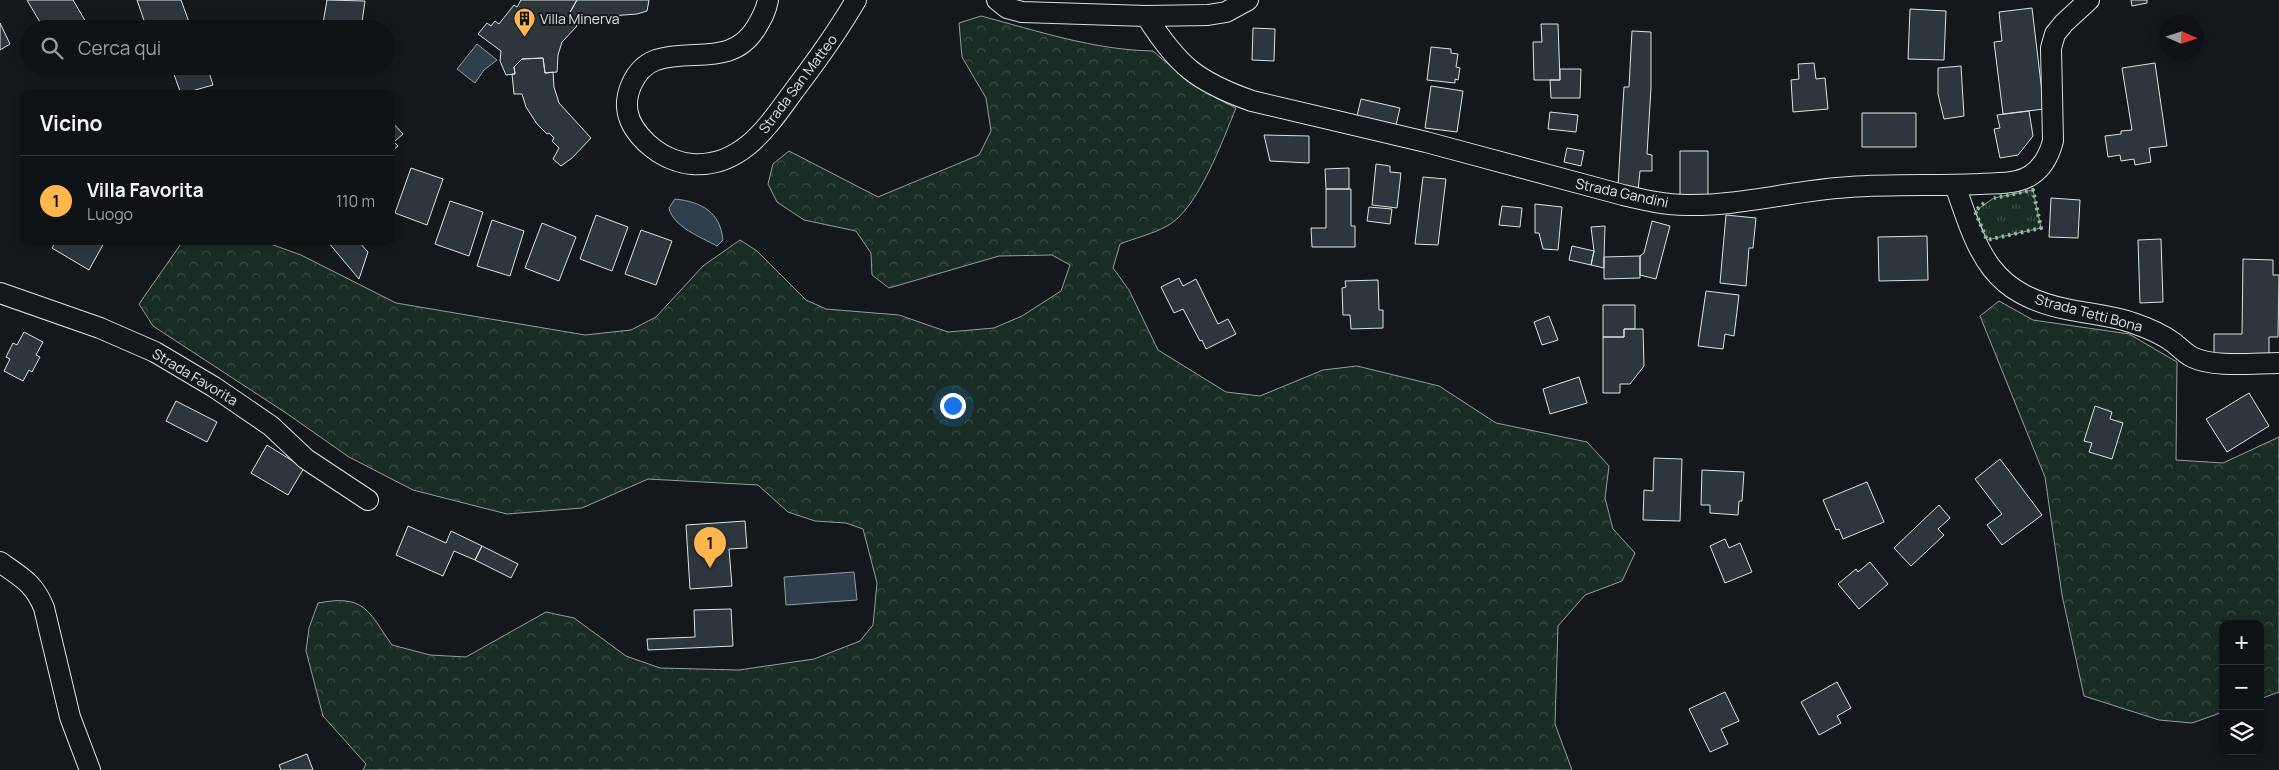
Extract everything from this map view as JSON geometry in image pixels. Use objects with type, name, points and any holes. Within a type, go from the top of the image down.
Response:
[{"type":"street","name":"Strada San Matteo","points":[[768,0],[765,13],[752,34],[740,46],[724,53],[656,60],[644,67],[633,81],[628,96],[630,119],[641,137],[654,150],[685,164],[703,165],[719,163],[736,155],[753,142],[767,127],[834,38],[856,0]]},
{"type":"street","points":[[997,0],[1008,8],[1022,12],[1146,16],[1208,15],[1226,12],[1248,0]]},
{"type":"street","name":"Strada Gandini","points":[[1146,16],[1166,47],[1178,61],[1203,80],[1224,91],[1252,101],[1426,142],[1532,172],[1654,202],[1706,205],[1849,187],[2017,182],[2030,176],[2042,167],[2049,155],[2053,141],[2051,48],[2055,34],[2089,0]]},
{"type":"street","name":"Strada Tetti Bona","points":[[1955,185],[1975,242],[1994,272],[2008,285],[2023,294],[2039,302],[2066,309],[2120,318],[2150,329],[2192,357],[2201,360],[2219,363],[2279,363]]},
{"type":"street","name":"Strada Favorita","points":[[0,293],[100,328],[155,352],[214,387],[270,426],[306,459],[368,500]]},
{"type":"street","points":[[0,562],[28,581],[41,600],[70,717],[90,770]]},
{"type":"green space","points":[[981,16],[1088,43],[1131,50],[1153,51],[1193,83],[1236,108],[1208,173],[1189,205],[1178,218],[1150,234],[1120,244],[1113,268],[1129,290],[1158,350],[1226,392],[1260,396],[1323,370],[1357,366],[1439,386],[1496,423],[1587,442],[1609,466],[1605,498],[1613,529],[1635,553],[1622,581],[1585,595],[1558,626],[1555,724],[1572,770],[363,770],[366,764],[323,716],[306,651],[309,628],[318,603],[346,601],[356,603],[370,614],[392,645],[430,655],[466,657],[546,612],[574,618],[626,656],[660,668],[739,670],[814,659],[860,641],[873,625],[877,583],[863,529],[846,523],[815,521],[788,512],[758,485],[648,479],[582,508],[507,514],[413,490],[349,457],[286,413],[153,326],[139,304],[180,245],[273,245],[301,255],[396,303],[585,335],[631,330],[656,317],[703,266],[740,240],[757,251],[806,300],[826,309],[899,315],[948,332],[994,328],[1022,316],[1061,291],[1070,265],[1052,255],[999,256],[889,288],[872,275],[871,253],[856,231],[804,220],[777,202],[768,184],[773,164],[789,151],[878,197],[979,155],[991,131],[986,98],[962,57],[959,23]]},
{"type":"green space","points":[[2033,190],[2041,228],[1987,240],[1975,211],[1994,198]]},
{"type":"green space","points":[[1999,301],[2033,320],[2129,334],[2177,362],[2176,460],[2223,463],[2279,437],[2279,692],[2264,698],[2264,620],[2219,620],[2219,713],[2192,723],[2159,720],[2084,696],[2062,595],[2045,477],[1980,316]]},
{"type":"water","points":[[477,44],[497,60],[484,70],[475,83],[457,69]]},
{"type":"water","points":[[675,199],[685,200],[708,210],[718,222],[723,240],[717,246],[696,235],[676,221],[669,208]]},
{"type":"water","points":[[854,572],[857,600],[786,605],[784,577]]},
{"type":"building","points":[[27,0],[73,0],[85,20],[39,20]]},
{"type":"building","points":[[137,0],[181,0],[188,20],[144,20]]},
{"type":"building","points":[[327,0],[365,1],[362,20],[324,20]]},
{"type":"building","name":"Villa Minerva","points":[[521,0],[577,0],[569,14],[577,26],[562,42],[558,55],[557,72],[545,73],[543,58],[522,59],[514,67],[515,74],[506,75],[500,61],[501,51],[478,34],[487,23],[491,26],[495,21],[499,24],[514,5],[517,7]]},
{"type":"building","points":[[577,0],[649,0],[647,11],[637,14],[597,17],[593,21],[583,18],[575,23],[569,14]]},
{"type":"building","points":[[2131,0],[2147,0],[2147,3],[2132,6]]},
{"type":"building","points":[[2032,8],[2044,109],[2003,114],[1994,42],[2002,41],[1999,12]]},
{"type":"building","points":[[1910,9],[1946,11],[1944,60],[1908,59]]},
{"type":"building","points":[[0,23],[10,44],[0,50]]},
{"type":"building","points":[[1541,24],[1558,24],[1560,80],[1534,80],[1533,42],[1542,42]]},
{"type":"building","points":[[1253,28],[1275,29],[1274,61],[1252,60]]},
{"type":"building","points":[[1632,31],[1651,32],[1651,88],[1647,154],[1652,155],[1652,171],[1640,171],[1638,191],[1618,186],[1624,87],[1629,87]]},
{"type":"building","points":[[1431,47],[1451,49],[1451,53],[1458,54],[1456,67],[1460,68],[1458,80],[1455,79],[1455,83],[1427,80]]},
{"type":"building","points":[[543,58],[545,73],[553,72],[554,87],[559,103],[591,138],[572,158],[561,166],[553,159],[559,148],[552,141],[554,138],[537,124],[526,107],[522,94],[514,94],[512,74],[515,74],[514,67],[522,59]]},
{"type":"building","points":[[1814,63],[1816,79],[1825,78],[1828,109],[1793,112],[1791,80],[1799,79],[1798,64]]},
{"type":"building","points":[[2155,63],[2167,146],[2149,148],[2151,162],[2135,165],[2134,159],[2121,161],[2120,155],[2108,157],[2105,136],[2121,134],[2121,131],[2132,130],[2122,68]]},
{"type":"building","points":[[1961,66],[1964,116],[1944,119],[1938,94],[1938,68]]},
{"type":"building","points":[[1560,69],[1581,69],[1580,98],[1551,98],[1550,80],[1560,80]]},
{"type":"building","points":[[174,75],[210,75],[213,85],[195,90],[180,90]]},
{"type":"building","points":[[1431,86],[1463,91],[1457,132],[1425,128]]},
{"type":"building","points":[[1361,99],[1400,108],[1396,125],[1357,116]]},
{"type":"building","points":[[2029,111],[2033,136],[2018,155],[2000,158],[1994,129],[2000,128],[1997,115]]},
{"type":"building","points":[[1550,112],[1578,115],[1576,132],[1548,129]]},
{"type":"building","points":[[1862,113],[1916,113],[1916,147],[1862,147]]},
{"type":"building","points":[[395,125],[403,134],[395,141]]},
{"type":"building","points":[[1264,135],[1309,136],[1309,163],[1270,161]]},
{"type":"building","points":[[1567,148],[1584,151],[1581,166],[1564,162]]},
{"type":"building","points":[[1680,151],[1708,151],[1708,197],[1680,196]]},
{"type":"building","points":[[1376,164],[1390,166],[1390,172],[1401,173],[1397,208],[1372,205]]},
{"type":"building","points":[[411,168],[443,179],[427,225],[395,213]]},
{"type":"building","points":[[1349,168],[1349,189],[1326,189],[1325,169]]},
{"type":"building","points":[[1423,177],[1446,179],[1438,245],[1415,244]]},
{"type":"building","points":[[1326,189],[1351,189],[1351,226],[1355,226],[1355,247],[1312,247],[1311,228],[1326,228]]},
{"type":"building","points":[[2051,198],[2080,200],[2078,238],[2049,237]]},
{"type":"building","points":[[450,201],[483,212],[469,256],[435,244]]},
{"type":"building","points":[[1535,204],[1562,207],[1558,250],[1543,249],[1539,233],[1535,233]]},
{"type":"building","points":[[1502,206],[1522,208],[1520,227],[1499,225]]},
{"type":"building","points":[[1369,207],[1392,209],[1390,224],[1367,221]]},
{"type":"building","points":[[596,215],[628,227],[612,271],[580,259]]},
{"type":"building","points":[[1726,215],[1756,218],[1753,248],[1749,248],[1746,286],[1720,283]]},
{"type":"building","points":[[492,220],[524,231],[510,276],[477,266]]},
{"type":"building","points":[[1652,221],[1670,226],[1656,279],[1640,275],[1640,256],[1644,253]]},
{"type":"building","points":[[542,223],[576,237],[559,281],[525,268]]},
{"type":"building","points":[[1605,226],[1604,268],[1591,265],[1594,251],[1591,227]]},
{"type":"building","points":[[641,230],[672,241],[656,285],[625,274]]},
{"type":"building","points":[[1927,236],[1928,280],[1879,281],[1878,237]]},
{"type":"building","points":[[2161,239],[2163,302],[2140,303],[2138,240]]},
{"type":"building","points":[[54,245],[103,245],[89,270],[52,248]]},
{"type":"building","points":[[331,245],[362,245],[368,252],[359,279]]},
{"type":"building","points":[[1572,246],[1594,251],[1591,265],[1569,260]]},
{"type":"building","points":[[1640,256],[1640,278],[1604,279],[1604,257]]},
{"type":"building","points":[[2243,259],[2273,260],[2273,275],[2279,275],[2278,337],[2269,337],[2269,356],[2214,356],[2214,334],[2242,334]]},
{"type":"building","points":[[1179,278],[1183,286],[1196,279],[1218,324],[1228,319],[1236,334],[1206,349],[1183,309],[1174,313],[1161,287]]},
{"type":"building","points":[[1378,280],[1379,310],[1383,310],[1383,328],[1351,329],[1350,315],[1343,315],[1342,288],[1346,287],[1345,281]]},
{"type":"building","points":[[1706,291],[1739,295],[1734,336],[1725,334],[1723,349],[1698,346]]},
{"type":"building","points":[[1603,305],[1635,305],[1635,329],[1624,329],[1624,337],[1603,337]]},
{"type":"building","points":[[1549,316],[1558,340],[1542,345],[1534,322]]},
{"type":"building","points":[[1624,329],[1643,329],[1644,366],[1630,384],[1620,384],[1620,393],[1603,393],[1603,337],[1624,337]]},
{"type":"building","points":[[24,332],[43,342],[36,355],[40,357],[32,372],[29,370],[23,381],[4,371],[10,359],[6,357],[13,343],[17,345]]},
{"type":"building","points":[[1579,377],[1587,403],[1550,414],[1543,389]]},
{"type":"building","points":[[2249,393],[2269,426],[2227,452],[2206,419]]},
{"type":"building","points":[[176,401],[217,422],[207,442],[166,421]]},
{"type":"building","points":[[2095,406],[2112,412],[2110,419],[2123,423],[2112,459],[2089,452],[2092,443],[2084,441]]},
{"type":"building","points":[[267,445],[304,468],[288,495],[251,473]]},
{"type":"building","points":[[1654,458],[1682,459],[1680,521],[1643,520],[1644,490],[1653,491]]},
{"type":"building","points":[[2000,459],[2042,515],[2002,545],[1987,525],[2002,514],[1975,479]]},
{"type":"building","points":[[1702,470],[1744,472],[1742,501],[1739,501],[1738,515],[1710,513],[1710,505],[1701,505]]},
{"type":"building","points":[[1867,482],[1884,522],[1843,539],[1839,529],[1836,530],[1823,500]]},
{"type":"building","points":[[1939,505],[1950,518],[1938,529],[1944,535],[1911,566],[1894,548]]},
{"type":"building","points":[[745,521],[747,548],[729,549],[732,586],[690,589],[686,525]]},
{"type":"building","points":[[408,526],[446,543],[451,531],[482,546],[475,560],[454,551],[443,576],[396,555]]},
{"type":"building","points":[[1725,539],[1729,548],[1740,543],[1752,572],[1725,583],[1710,546]]},
{"type":"building","points":[[482,546],[518,564],[511,578],[475,560]]},
{"type":"building","points":[[1870,562],[1888,584],[1859,609],[1838,584],[1856,569],[1858,572]]},
{"type":"building","points":[[731,609],[733,646],[648,650],[647,639],[695,637],[694,610]]},
{"type":"building","points":[[1837,682],[1851,708],[1837,716],[1841,723],[1819,735],[1801,702]]},
{"type":"building","points":[[1725,692],[1739,721],[1721,729],[1728,744],[1710,752],[1689,709]]},
{"type":"building","points":[[307,754],[313,770],[281,770],[279,765]]},
{"type":"hedge","points":[[1984,203],[1975,211],[1987,240],[2041,228],[2033,190],[1994,198]]},
{"type":"place","name":"Villa Minerva","points":[[524,38]]},
{"type":"place","name":"Villa Favorita","points":[[710,568]]}]
